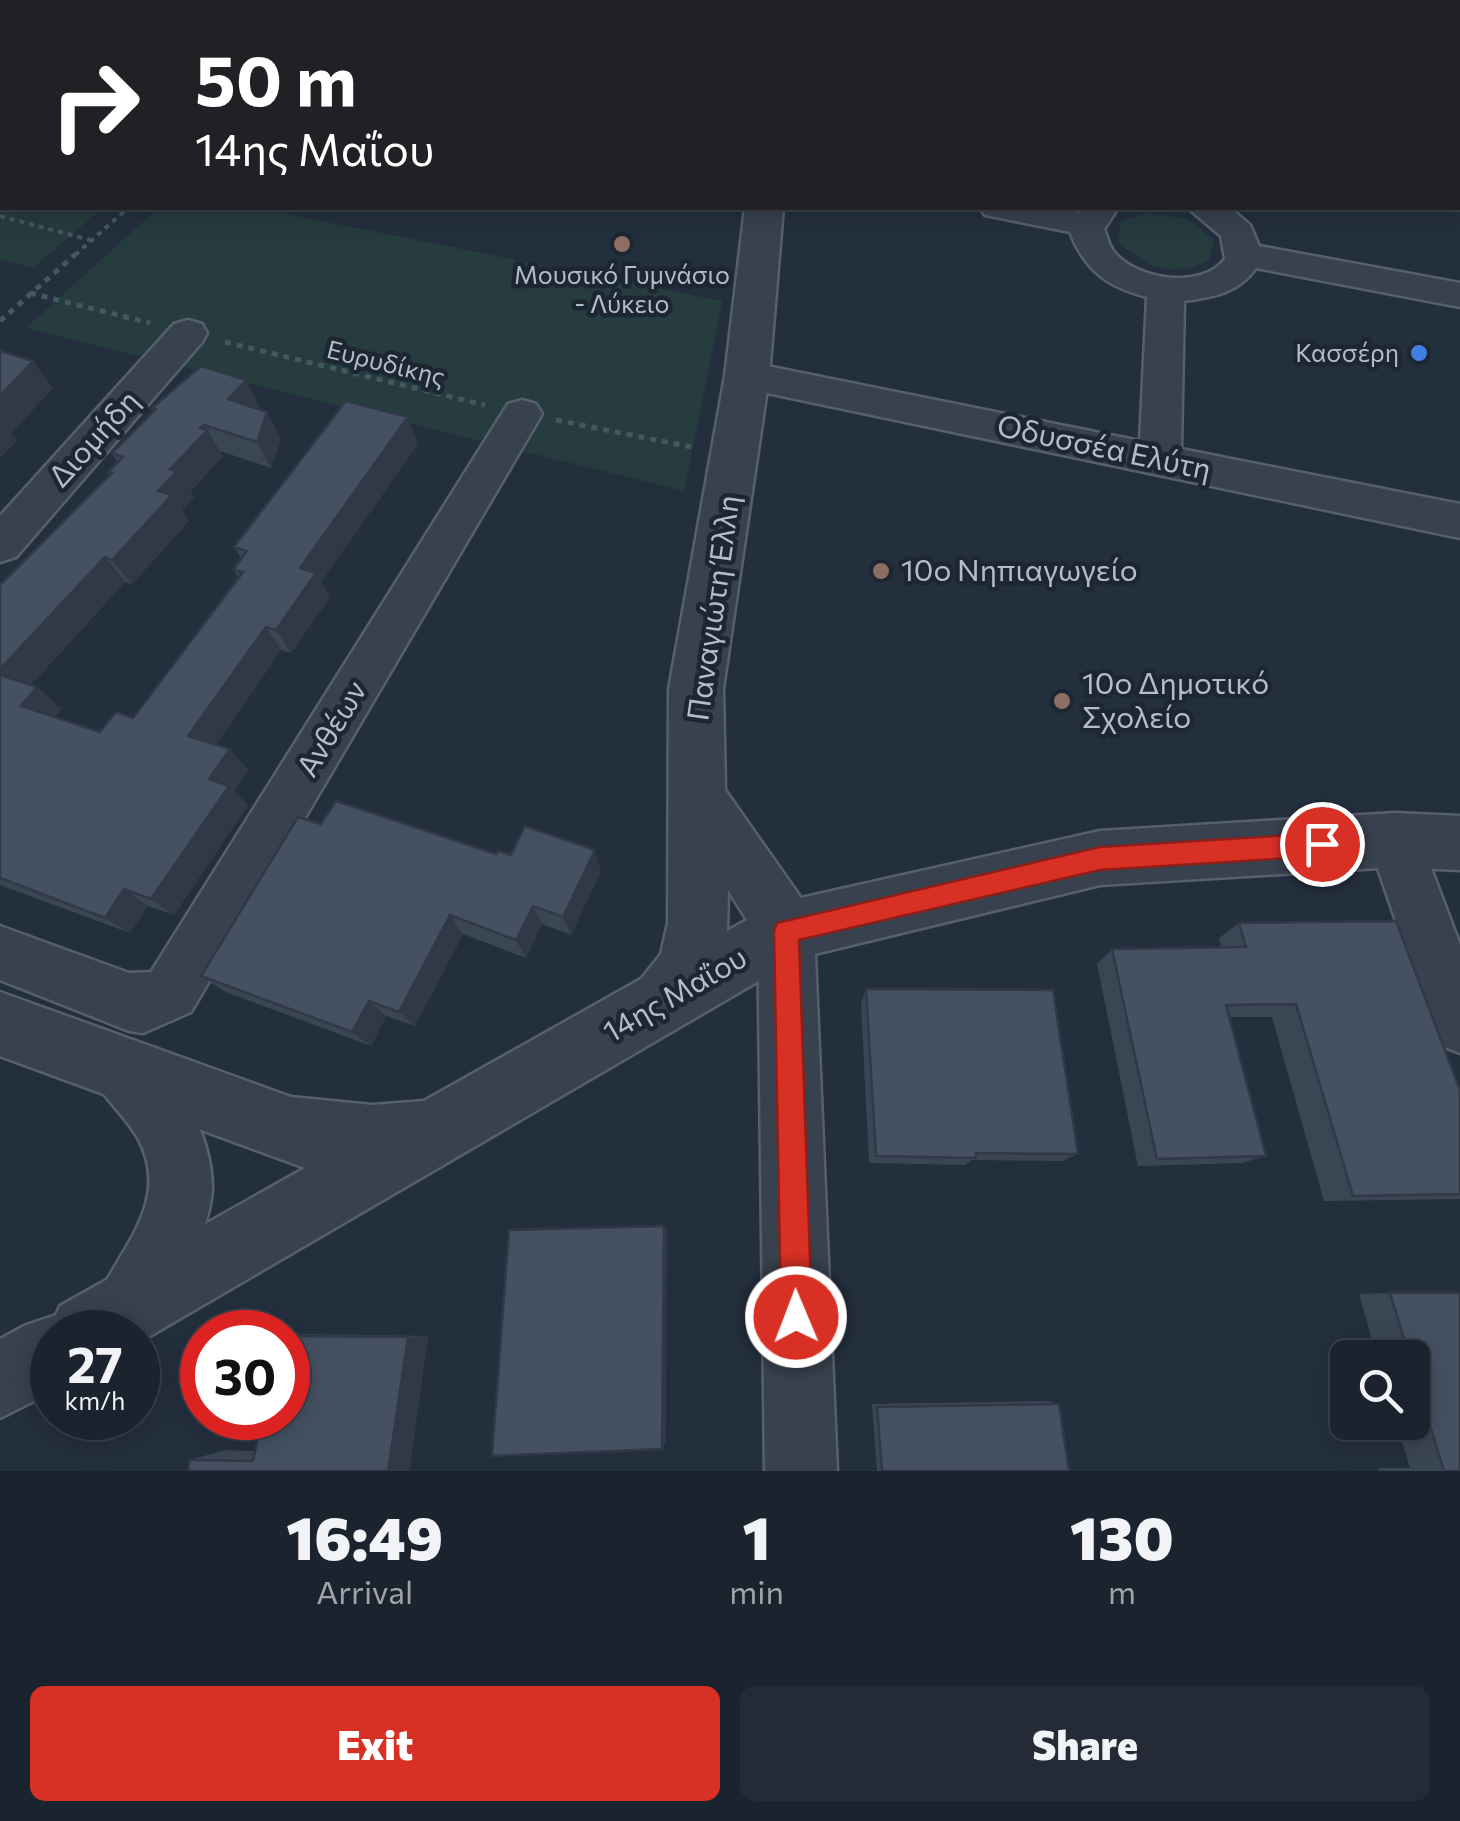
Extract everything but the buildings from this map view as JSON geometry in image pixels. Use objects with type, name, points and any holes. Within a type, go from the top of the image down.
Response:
[{"type":"street","name":"Παναγιώτη Έλλη","points":[[664,1001],[689,968],[698,924],[696,689],[748,376],[764,210]]},
{"type":"street","points":[[1021,210],[1094,216],[1087,241],[1103,264],[1134,282],[1191,290],[1223,282],[1235,274],[1244,255],[1236,230],[1208,210]]},
{"type":"street","points":[[1244,255],[1460,295]]},
{"type":"street","points":[[1160,460],[1166,289]]},
{"type":"street","name":"Διομήδη","points":[[0,545],[188,333]]},
{"type":"street","name":"Οδυσσέα Ελύτη","points":[[748,376],[1460,521]]},
{"type":"street","name":"Ανθέων","points":[[0,953],[143,1004],[172,992],[522,414]]},
{"type":"street","points":[[695,794],[762,889],[786,931],[801,1471]]},
{"type":"street","points":[[1394,840],[1460,1024]]},
{"type":"street","name":"14ης Μαΐου","points":[[126,1310],[786,931],[1100,858],[1394,840],[1460,843]]},
{"type":"street","points":[[0,1024],[291,1131],[329,1140],[377,1140],[440,1131]]},
{"type":"street","points":[[115,1310],[162,1259],[178,1219],[181,1178],[174,1145],[158,1114],[118,1068]]},
{"type":"street","points":[[0,1380],[30,1363]]},
{"type":"path","points":[[0,321],[126,210]]},
{"type":"path","points":[[0,216],[90,240]]},
{"type":"path","name":"Ευρυδίκης","points":[[30,293],[522,414],[736,455]]},
{"type":"green space","points":[[1,210],[101,210],[33,268],[0,259]]},
{"type":"green space","points":[[156,210],[267,210],[722,301],[684,491],[26,328]]},
{"type":"green space","points":[[1147,213],[1186,218],[1214,240],[1209,261],[1182,269],[1160,267],[1139,258],[1117,241],[1122,221]]},
{"type":"place","name":"Μουσικό Γυμνάσιο - Λύκειο","points":[[622,244]]},
{"type":"place","name":"Κασσέρη","points":[[1419,353]]},
{"type":"place","name":"10ο Νηπιαγωγείο","points":[[881,571]]},
{"type":"place","name":"10ο Δημοτικό Σχολείο","points":[[1062,701]]},
{"type":"route","points":[[796,1317],[786,931],[1100,858],[1322,844]]}]
